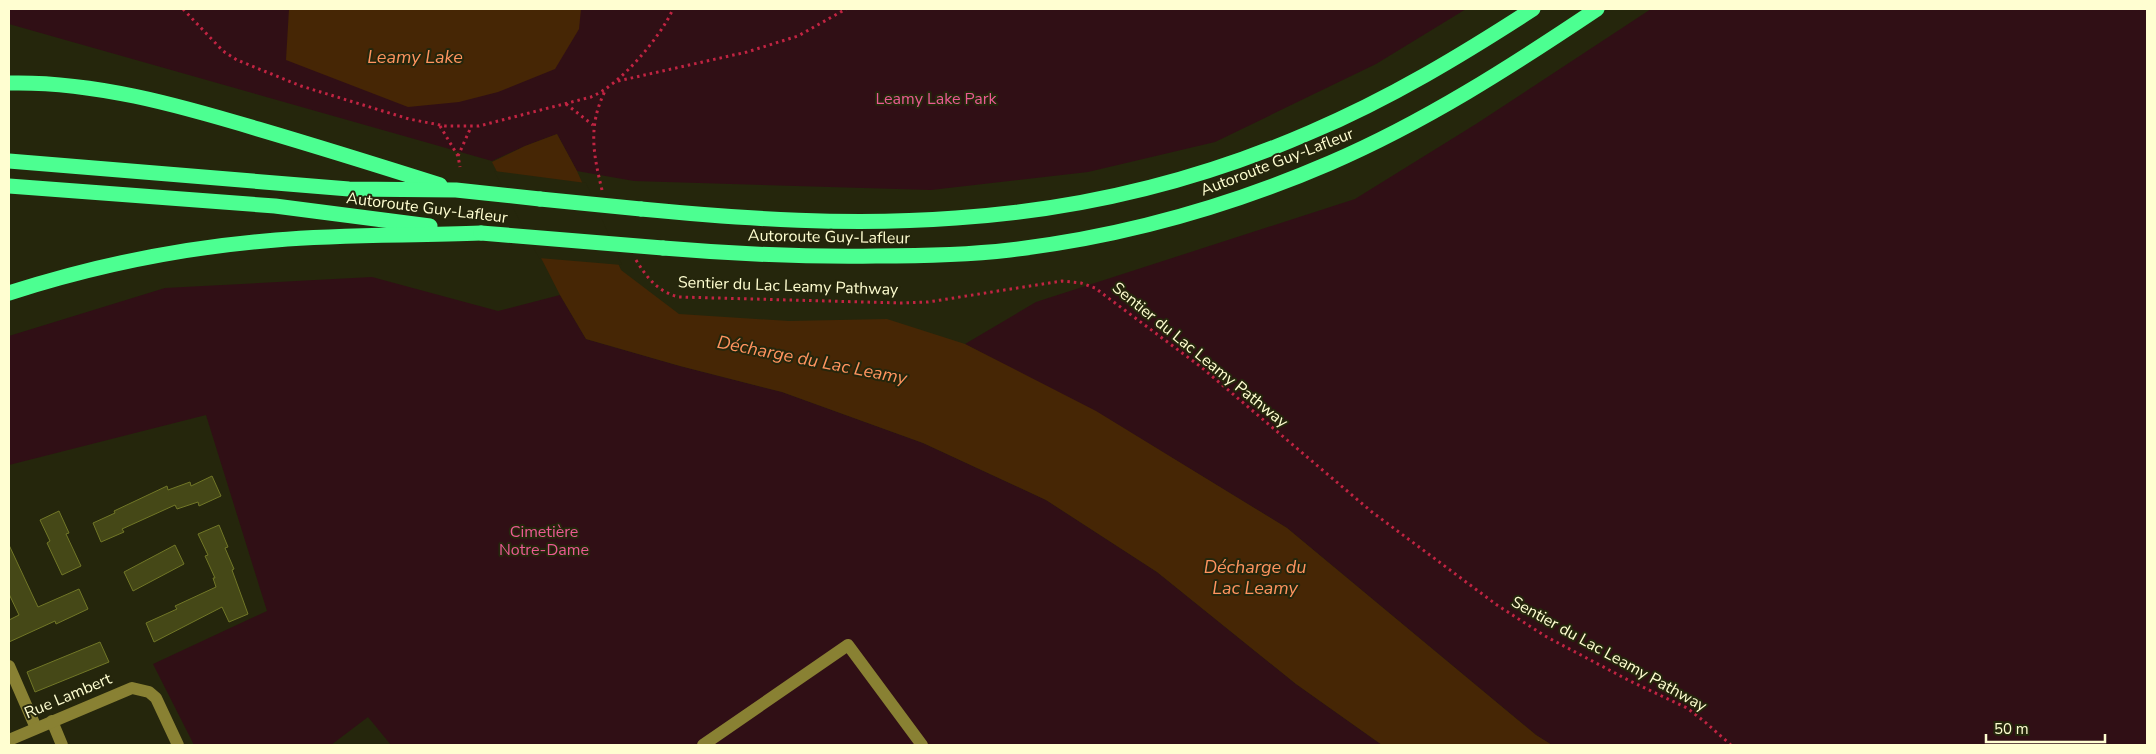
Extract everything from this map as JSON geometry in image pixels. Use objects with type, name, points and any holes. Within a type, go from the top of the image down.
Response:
[{"type":"highway","name":"Autoroute Guy-Lafleur","points":[[9,161],[349,189],[456,190],[641,209],[796,220],[900,221],[998,214],[1122,194],[1243,159],[1326,126],[1436,69],[1533,9]]},
{"type":"highway","name":"Autoroute Guy-Lafleur","points":[[9,186],[275,206],[482,233],[663,248],[801,256],[955,255],[1028,248],[1136,228],[1247,196],[1312,170],[1365,147],[1476,86],[1597,9]]},
{"type":"highway","points":[[9,82],[47,83],[88,88],[190,109],[351,156],[456,190]]},
{"type":"highway","points":[[9,293],[114,263],[160,254],[244,243],[343,236],[482,233]]},
{"type":"street","points":[[704,745],[848,645],[922,745]]},
{"type":"street","points":[[9,666],[36,728]]},
{"type":"street","name":"Rue Lambert","points":[[9,740],[132,688],[149,692],[156,698],[178,745]]},
{"type":"street","points":[[52,721],[62,745]]},
{"type":"path","points":[[183,9],[223,51],[280,78],[340,99],[409,119],[440,125],[471,127],[566,104],[605,91],[617,81],[662,29],[673,9]]},
{"type":"path","points":[[617,81],[747,52],[798,36],[846,9]]},
{"type":"path","points":[[604,196],[596,163],[593,125],[605,91]]},
{"type":"path","points":[[566,104],[593,125]]},
{"type":"path","points":[[440,125],[458,156],[460,167]]},
{"type":"path","points":[[458,156],[471,127]]},
{"type":"path","name":"Sentier du Lac Leamy Pathway","points":[[633,256],[652,282],[664,292],[679,297],[901,303],[928,302],[1062,282],[1081,283],[1094,288],[1201,367],[1378,517],[1504,610],[1589,660],[1687,708],[1731,745]]},
{"type":"green space","name":"Leamy Lake Park","points":[[9,9],[1466,9],[1376,64],[1215,142],[1088,172],[931,190],[634,181],[577,171],[557,134],[492,161],[9,24]]},
{"type":"green space","points":[[1651,9],[2147,9],[2147,745],[1552,745],[1536,735],[1287,528],[1105,417],[965,344],[1036,302],[1355,199],[1476,124]]},
{"type":"green space","name":"Cimetière Notre-Dame","points":[[372,277],[498,311],[560,295],[586,339],[680,366],[782,392],[923,443],[1046,500],[1157,572],[1296,684],[1382,745],[391,745],[368,717],[331,745],[194,745],[153,664],[267,611],[206,415],[9,465],[9,336],[165,288]]},
{"type":"water","name":"Leamy Lake","points":[[289,9],[581,9],[579,29],[555,69],[498,92],[459,102],[408,107],[286,60]]},
{"type":"water","name":"Décharge du Lac Leamy","points":[[557,134],[577,171],[621,270],[679,314],[789,321],[887,319],[965,344],[1096,411],[1287,528],[1536,735],[1552,745],[1382,745],[1296,684],[1157,572],[1046,500],[923,443],[782,392],[680,366],[586,339],[560,295],[492,162],[525,146]]},
{"type":"pier","points":[[494,171],[586,183],[622,265],[539,258]]},
{"type":"building","points":[[212,476],[221,496],[199,506],[198,502],[177,509],[175,505],[122,529],[124,532],[101,542],[93,523],[167,486],[168,490],[190,482],[191,486]]},
{"type":"building","points":[[59,511],[69,533],[66,534],[81,566],[62,575],[47,543],[50,541],[40,520]]},
{"type":"building","points":[[219,525],[228,547],[225,548],[234,569],[232,570],[248,614],[229,622],[222,607],[154,642],[146,623],[177,609],[175,606],[216,587],[213,578],[215,578],[205,556],[208,555],[198,534]]},
{"type":"building","points":[[9,545],[38,607],[79,589],[88,609],[56,624],[55,621],[9,642],[9,620],[19,615],[9,594]]},
{"type":"building","points":[[175,545],[184,564],[133,591],[124,572]]},
{"type":"building","points":[[100,642],[109,662],[35,692],[27,672]]}]
